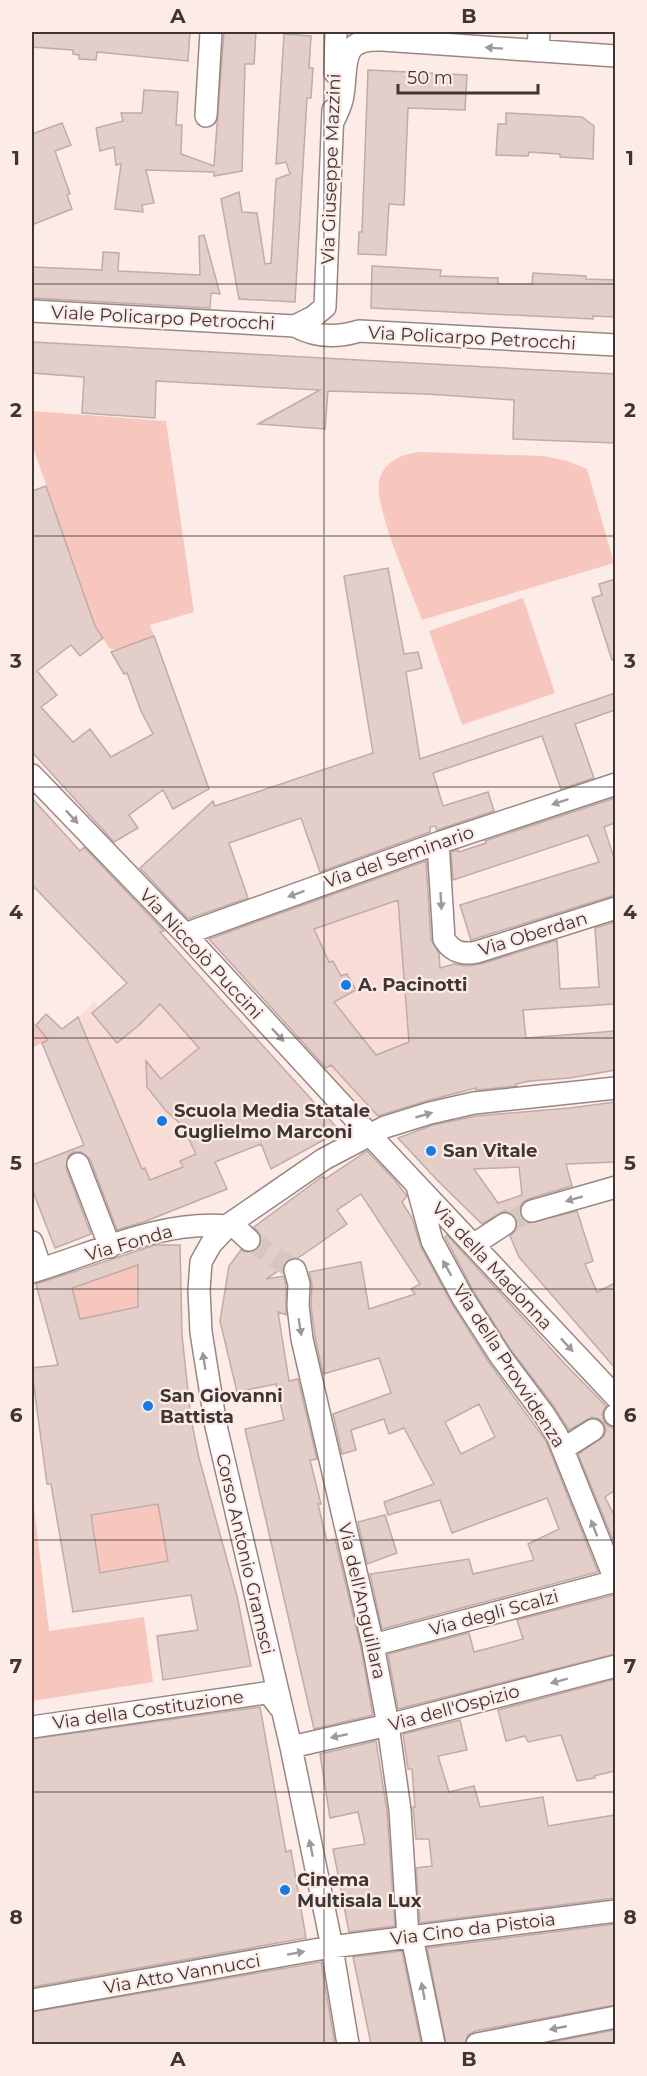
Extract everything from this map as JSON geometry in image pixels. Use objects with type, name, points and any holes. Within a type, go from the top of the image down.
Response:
[{"type":"street","points":[[206,116],[212,32]]},
{"type":"street","name":"Via Giuseppe Mazzini","points":[[325,307],[336,32]]},
{"type":"street","points":[[333,122],[343,98],[347,55],[352,47],[363,40],[539,41],[615,56]]},
{"type":"street","points":[[295,326],[313,317],[325,307],[339,321],[359,332]]},
{"type":"street","name":"Viale Policarpo Petrocchi","points":[[32,311],[295,326]]},
{"type":"street","name":"Via Policarpo Petrocchi","points":[[295,326],[316,335],[344,336],[359,332],[615,345]]},
{"type":"street","name":"Via Niccolò Puccini","points":[[32,775],[185,934],[369,1134]]},
{"type":"street","name":"Via del Seminario","points":[[185,934],[438,843],[615,784]]},
{"type":"street","name":"Via Oberdan","points":[[438,843],[444,939],[452,949],[459,952],[477,952],[615,908]]},
{"type":"street","name":"Corso Antonio Gramsci","points":[[348,2044],[291,1746],[282,1711],[270,1689],[202,1352],[199,1290],[201,1262],[211,1244],[230,1225],[308,1169],[369,1134],[390,1125],[465,1105],[615,1088]]},
{"type":"street","name":"Via della Madonna","points":[[369,1134],[615,1397]]},
{"type":"street","points":[[78,1164],[110,1246]]},
{"type":"street","name":"Via della Provvidenza","points":[[416,1185],[432,1241],[485,1334],[510,1372],[551,1425],[563,1449],[615,1581]]},
{"type":"street","points":[[532,1211],[615,1186]]},
{"type":"street","points":[[473,1245],[505,1224]]},
{"type":"street","points":[[230,1225],[249,1240]]},
{"type":"street","name":"Via Fonda","points":[[36,1271],[162,1231],[185,1227],[230,1225]]},
{"type":"street","points":[[32,1242],[36,1271]]},
{"type":"street","name":"Via dell'Anguillara","points":[[295,1269],[299,1284],[298,1306],[302,1339],[373,1645],[388,1725],[400,1810],[409,1932],[434,2044]]},
{"type":"street","points":[[563,1449],[593,1430]]},
{"type":"street","name":"Via degli Scalzi","points":[[373,1645],[615,1581]]},
{"type":"street","name":"Via dell'Ospizio","points":[[291,1746],[388,1725],[615,1666]]},
{"type":"street","name":"Via della Costituzione","points":[[32,1727],[270,1689]]},
{"type":"street","name":"Via Cino da Pistoia","points":[[331,1947],[409,1932],[615,1911]]},
{"type":"street","name":"Via Atto Vannucci","points":[[32,2000],[331,1947]]},
{"type":"street","points":[[477,2044],[615,2016]]},
{"type":"shaded area","points":[[32,411],[166,421],[194,612],[150,625],[154,636],[118,649],[110,649],[95,626],[32,444]]},
{"type":"shaded area","points":[[421,452],[544,456],[567,461],[587,469],[614,563],[422,620],[388,529],[379,494],[381,475],[389,464],[400,457]]},
{"type":"shaded area","points":[[523,598],[555,693],[462,725],[429,631]]},
{"type":"shaded area","name":"A. Pacinotti","points":[[432,853],[444,1031],[460,1029],[467,1091],[370,1119],[204,933]]},
{"type":"shaded area","name":"Scuola Media Statale Guglielmo Marconi","points":[[171,997],[261,1144],[216,1162],[227,1189],[112,1235],[100,1204],[106,1201],[42,1043],[48,1039],[36,1025],[46,1014],[63,1029],[79,1017],[94,1001],[99,1007]]},
{"type":"shaded area","points":[[32,1020],[48,1040],[32,1048]]},
{"type":"shaded area","points":[[138,1265],[138,1307],[80,1319],[72,1288]]},
{"type":"shaded area","points":[[32,1491],[49,1631],[144,1617],[153,1682],[32,1701]]},
{"type":"shaded area","points":[[158,1504],[168,1561],[100,1573],[91,1515]]},
{"type":"building","points":[[32,32],[190,32],[188,61],[97,52],[96,60],[79,59],[79,55],[73,54],[73,50],[32,47]]},
{"type":"building","points":[[224,32],[256,32],[254,64],[245,64],[242,171],[214,176],[214,172],[146,170],[154,203],[142,205],[143,212],[115,209],[121,164],[116,165],[114,147],[100,151],[96,128],[123,121],[121,113],[142,113],[144,90],[178,92],[176,125],[182,125],[181,154],[214,166]]},
{"type":"building","points":[[284,34],[311,36],[309,68],[313,68],[311,98],[307,98],[295,302],[239,299],[221,199],[239,192],[242,212],[257,213],[265,264],[271,263],[276,179],[290,174],[286,162],[276,164]]},
{"type":"building","points":[[368,70],[467,75],[465,110],[408,108],[404,205],[389,204],[386,255],[358,254],[359,232],[362,232]]},
{"type":"building","points":[[506,113],[582,117],[594,126],[593,159],[529,152],[528,156],[496,155],[498,124],[506,124]]},
{"type":"building","points":[[62,123],[71,145],[55,151],[70,194],[67,195],[72,209],[32,225],[32,134]]},
{"type":"building","points":[[204,235],[220,294],[211,293],[210,308],[32,298],[32,267],[102,270],[103,252],[119,253],[118,271],[200,275],[199,236]]},
{"type":"building","points":[[372,266],[441,270],[440,276],[498,278],[498,284],[532,284],[533,273],[615,280],[615,317],[593,316],[593,319],[371,308]]},
{"type":"building","points":[[32,342],[615,374],[615,443],[513,439],[514,400],[427,394],[328,391],[325,429],[258,424],[320,390],[156,381],[155,418],[82,413],[84,377],[32,373]]},
{"type":"building","points":[[46,486],[95,626],[103,638],[80,656],[71,645],[37,671],[57,695],[41,707],[73,742],[90,729],[111,757],[153,734],[141,711],[127,673],[124,674],[111,652],[154,636],[209,789],[173,809],[163,790],[129,815],[138,828],[114,842],[32,752],[32,491]]},
{"type":"building","points":[[388,568],[404,654],[418,652],[422,668],[406,672],[420,759],[615,693],[615,710],[575,724],[594,778],[561,789],[542,736],[433,773],[443,806],[488,792],[494,811],[437,830],[435,826],[430,827],[430,832],[320,872],[301,818],[229,843],[248,898],[188,919],[140,868],[213,801],[215,806],[373,753],[344,576]]},
{"type":"building","points":[[615,579],[615,659],[612,660],[592,598],[602,595],[599,584]]},
{"type":"building","points":[[32,798],[80,851],[84,847],[164,931],[160,932],[340,1131],[271,1169],[261,1144],[215,1162],[227,1189],[117,1230],[90,1159],[81,1152],[73,1152],[68,1156],[66,1168],[91,1234],[55,1248],[32,1189],[32,1165],[84,1145],[42,1043],[48,1040],[36,1025],[46,1014],[62,1029],[78,1017],[142,1169],[145,1168],[150,1180],[183,1167],[180,1161],[196,1154],[182,1125],[166,1111],[147,1087],[146,1061],[161,1079],[199,1048],[160,1004],[117,1043],[92,1013],[127,983],[32,885]]},
{"type":"building","points":[[615,798],[615,823],[604,827],[615,861],[615,895],[471,940],[460,905],[599,862],[588,835],[453,880],[451,852],[458,850],[459,852],[486,843],[485,841]]},
{"type":"building","name":"A. Pacinotti","points":[[426,861],[431,940],[439,953],[440,968],[454,964],[467,966],[481,964],[557,940],[560,989],[599,987],[595,928],[615,922],[615,1004],[523,1010],[526,1038],[615,1031],[615,1070],[570,1078],[530,1081],[516,1084],[517,1086],[476,1090],[476,1088],[378,1116],[331,1065],[326,1068],[209,939]],"holes":[[[398,900],[409,1042],[376,1055],[334,1002],[356,990],[347,974],[341,976],[333,961],[329,962],[314,929]]]},
{"type":"building","points":[[615,1102],[615,1162],[566,1164],[572,1186],[528,1199],[522,1203],[520,1208],[523,1220],[529,1223],[577,1211],[593,1261],[585,1264],[597,1292],[615,1283],[615,1368],[519,1257],[510,1236],[517,1229],[518,1223],[515,1217],[510,1212],[504,1211],[482,1224],[398,1138],[433,1125],[476,1116]],"holes":[[[519,1167],[522,1195],[498,1203],[474,1169]]]},
{"type":"building","points":[[367,1151],[407,1196],[402,1202],[412,1218],[421,1247],[452,1304],[490,1364],[546,1441],[598,1572],[382,1629],[370,1574],[469,1559],[473,1574],[534,1560],[528,1544],[559,1529],[547,1498],[452,1533],[440,1500],[388,1515],[384,1502],[434,1484],[404,1428],[389,1434],[384,1419],[351,1430],[356,1450],[342,1454],[333,1414],[391,1393],[379,1358],[323,1374],[315,1337],[311,1306],[312,1284],[309,1272],[361,1262],[369,1309],[415,1294],[411,1289],[420,1284],[361,1194],[337,1210],[347,1224],[298,1258],[286,1261],[283,1268],[266,1279],[284,1276],[286,1315],[278,1312],[289,1381],[298,1379],[317,1459],[310,1460],[321,1504],[318,1504],[327,1541],[335,1539],[361,1648],[373,1715],[314,1729],[245,1429],[284,1420],[276,1384],[237,1392],[220,1321],[229,1266],[241,1250],[253,1252],[261,1244],[261,1236],[254,1227],[323,1176],[325,1179]],"holes":[[[479,1404],[495,1437],[461,1454],[445,1422]]]},
{"type":"building","points":[[447,1235],[606,1406],[602,1414],[604,1421],[608,1426],[615,1428],[615,1490],[605,1497],[615,1517],[615,1545],[578,1454],[604,1436],[606,1430],[604,1424],[592,1417],[569,1430],[511,1350],[474,1292],[445,1237]]},
{"type":"building","points":[[155,1245],[180,1245],[182,1335],[191,1419],[199,1458],[237,1596],[251,1666],[163,1680],[157,1636],[198,1630],[191,1595],[73,1612],[51,1484],[47,1484],[32,1372],[32,1368],[58,1365],[36,1284]],"holes":[[[138,1265],[138,1307],[80,1319],[72,1288]],[[158,1504],[168,1561],[100,1573],[91,1515]]]},
{"type":"building","points":[[385,1515],[397,1553],[367,1564],[358,1522]]},
{"type":"building","points":[[614,1595],[615,1654],[398,1709],[388,1654],[469,1633],[474,1652],[523,1639],[517,1620]]},
{"type":"building","points":[[615,1679],[615,1771],[577,1781],[561,1735],[528,1742],[525,1736],[506,1741],[498,1710]]},
{"type":"building","points":[[260,1707],[286,1852],[291,1850],[306,1938],[32,1987],[32,1739]]},
{"type":"building","points":[[460,1720],[467,1750],[438,1756],[449,1792],[474,1786],[480,1807],[543,1797],[548,1826],[615,1815],[615,1898],[420,1923],[416,1868],[432,1866],[429,1839],[416,1839],[412,1769],[408,1769],[403,1734]]},
{"type":"building","points":[[376,1741],[387,1811],[395,1926],[349,1932],[333,1849],[365,1844],[358,1812],[330,1818],[320,1754]]},
{"type":"building","points":[[615,1924],[615,2005],[475,2031],[468,2035],[465,2044],[446,2044],[427,1948]]},
{"type":"building","points":[[402,1951],[421,2043],[371,2044],[353,1957]]},
{"type":"building","points":[[321,1962],[335,2044],[32,2044],[32,2012]]},
{"type":"building","points":[[615,2030],[615,2044],[541,2044]]},
{"type":"tunnel","points":[[505,1224],[532,1211]]},
{"type":"tunnel","points":[[249,1240],[295,1270]]},
{"type":"place","name":"A. Pacinotti","points":[[346,985]]},
{"type":"place","name":"Scuola Media Statale Guglielmo Marconi","points":[[162,1121]]},
{"type":"place","name":"San Vitale","points":[[431,1151]]},
{"type":"place","name":"San Giovanni Battista","points":[[148,1406]]},
{"type":"place","name":"Cinema Multisala Lux","points":[[285,1890]]}]
